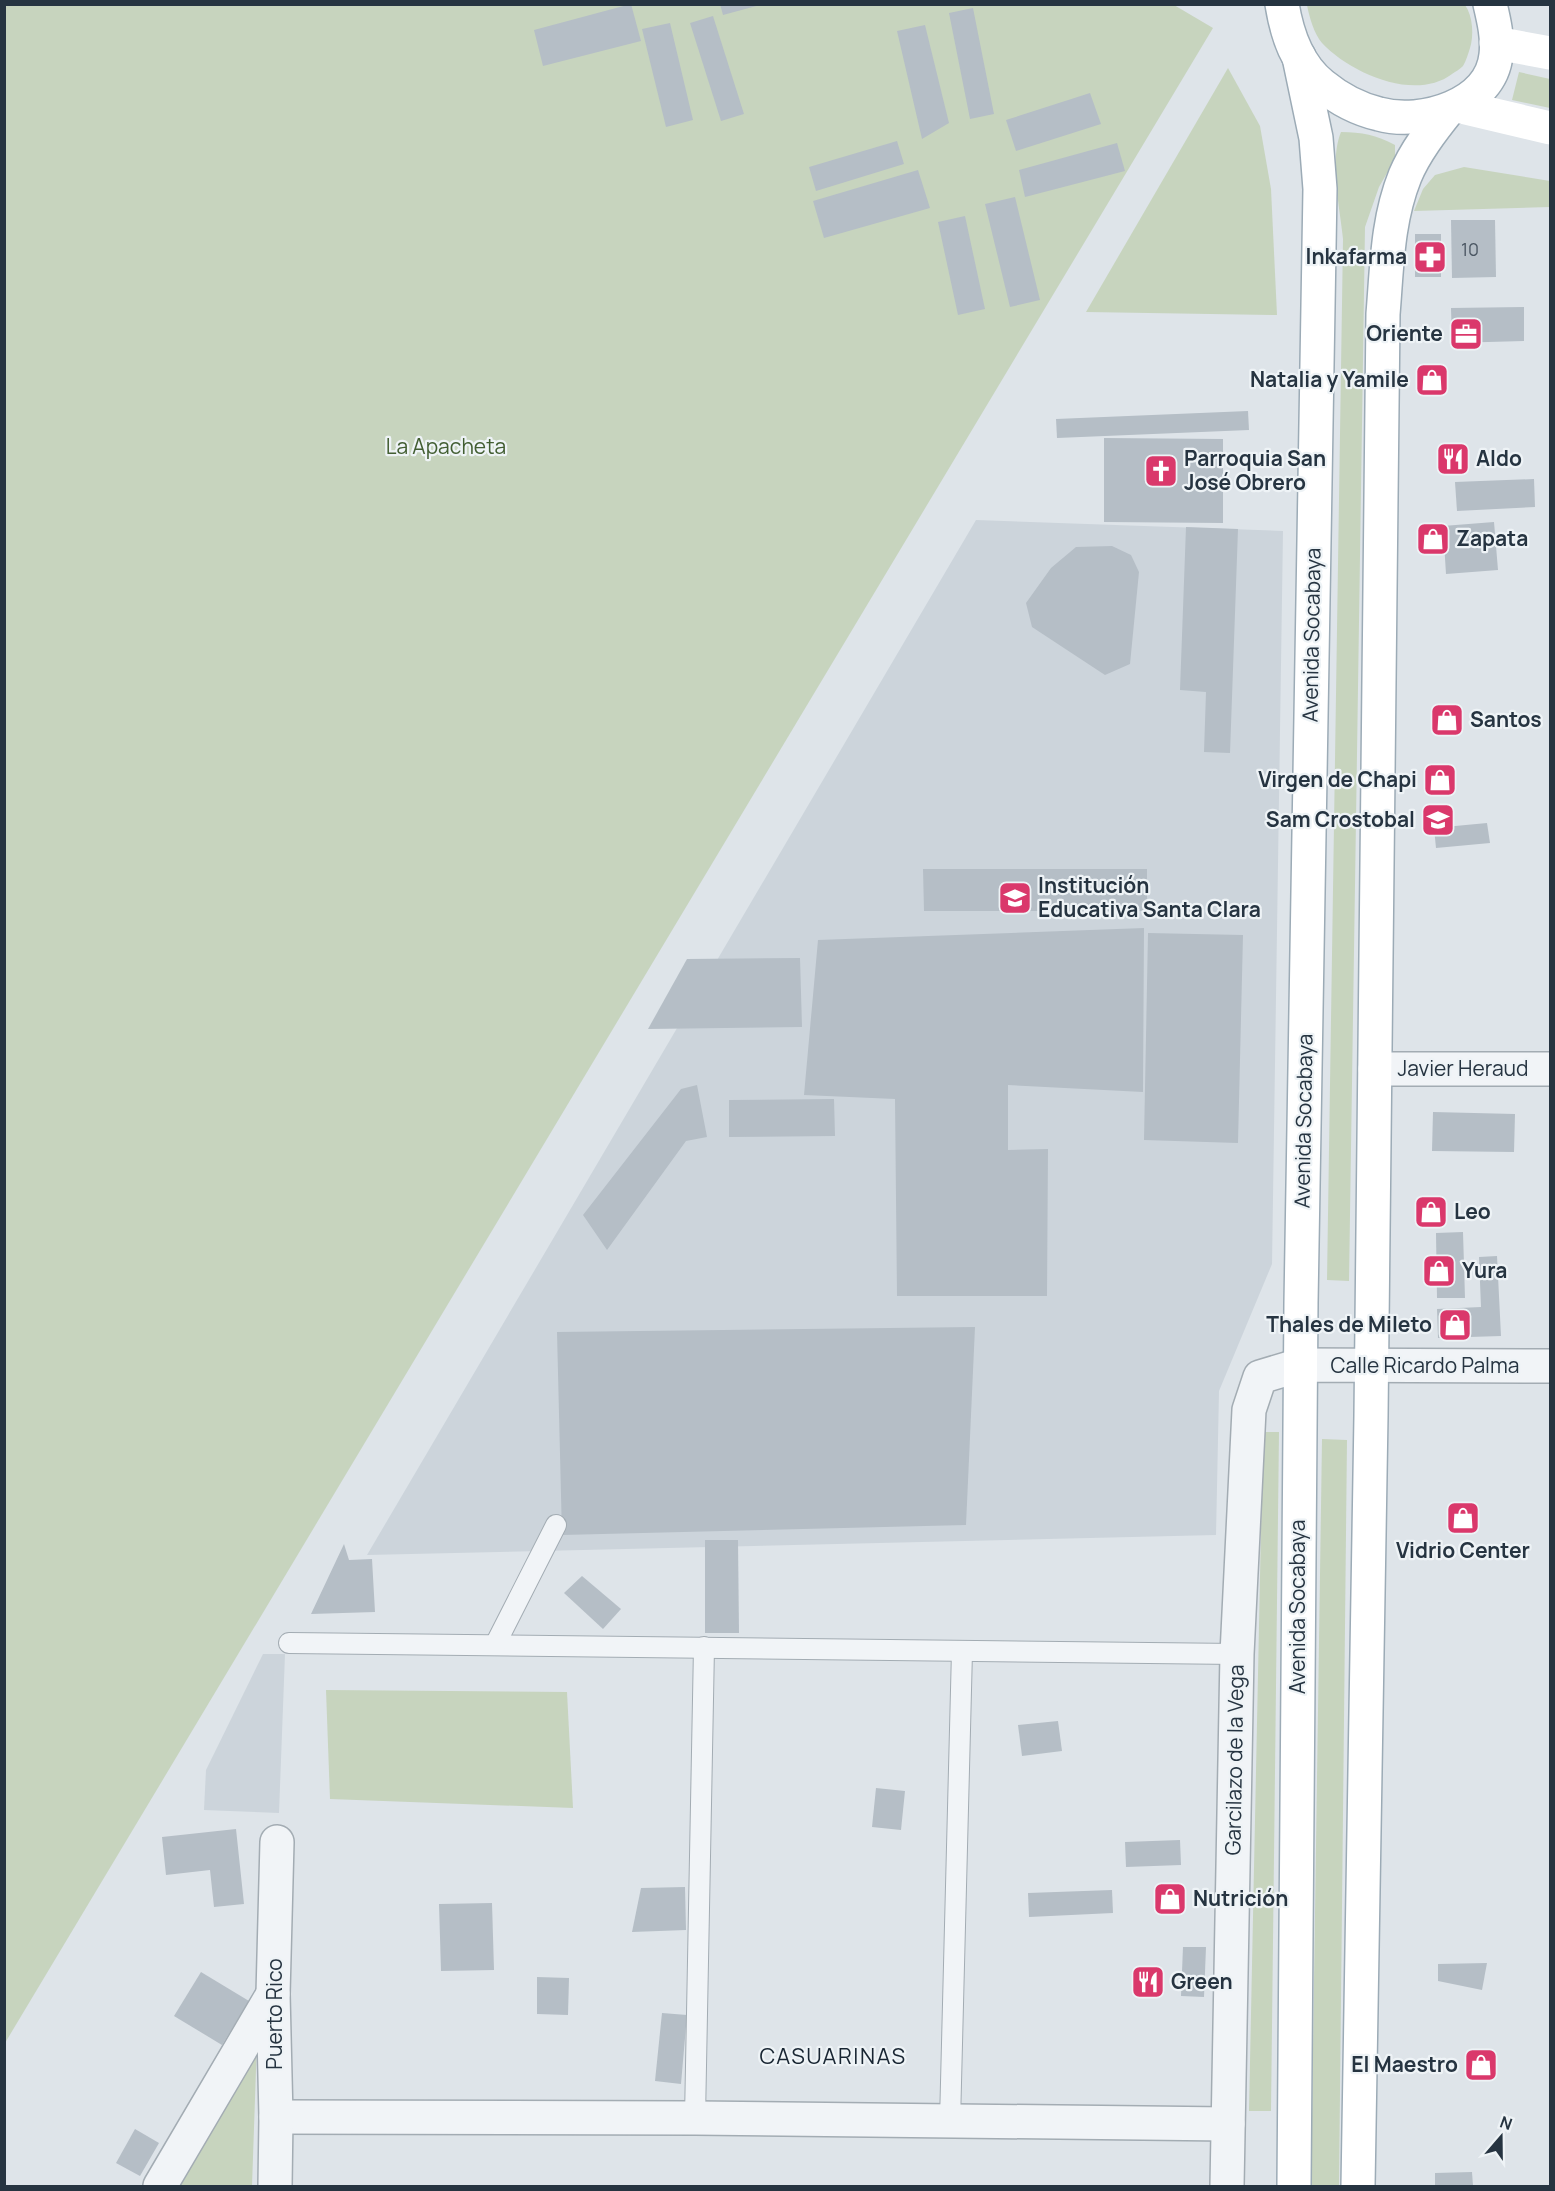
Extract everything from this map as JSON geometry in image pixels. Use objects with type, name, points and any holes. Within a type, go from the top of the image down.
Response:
[{"type":"main road","points":[[1277,12],[1299,57],[1320,84],[1348,103],[1381,115],[1415,117],[1453,108],[1551,128]]},
{"type":"main road","points":[[1358,2187],[1371,1416],[1383,314],[1386,257],[1391,218],[1405,175],[1426,138],[1453,108],[1476,94],[1490,77],[1496,56],[1497,22],[1551,53]]},
{"type":"main road","name":"Avenida Socabaya","points":[[1294,2187],[1300,1365],[1320,189],[1316,138],[1299,57]]},
{"type":"street","name":"Javier Heraud","points":[[1375,1069],[1551,1069]]},
{"type":"street","name":"Calle Ricardo Palma","points":[[1300,1365],[1551,1366]]},
{"type":"street","name":"Garcilazo de la Vega","points":[[1227,2187],[1237,1654],[1249,1410],[1260,1377],[1300,1365]]},
{"type":"street","name":"Puerto Rico","points":[[275,2187],[273,1994],[277,1842]]},
{"type":"street","points":[[160,2187],[273,1994]]},
{"type":"street","points":[[276,2117],[695,2118],[1228,2124]]},
{"type":"lane","points":[[495,1646],[556,1525]]},
{"type":"lane","points":[[289,1643],[1237,1654]]},
{"type":"lane","points":[[695,2118],[704,1647]]},
{"type":"lane","points":[[950,2122],[962,1651]]},
{"type":"shaded area","name":"Institución Educativa Santa Clara","points":[[976,520],[1283,531],[1272,1264],[1219,1391],[1216,1535],[367,1555]]},
{"type":"shaded area","points":[[263,1654],[285,1654],[279,1813],[204,1810],[206,1770]]},
{"type":"green space","name":"La Apacheta","points":[[5,5],[1174,5],[1213,28],[5,2043]]},
{"type":"green space","points":[[1307,5],[1465,5],[1471,20],[1471,43],[1463,66],[1437,82],[1420,85],[1384,80],[1349,64],[1322,43],[1314,30]]},
{"type":"green space","points":[[1228,68],[1260,126],[1271,189],[1277,315],[1086,312]]},
{"type":"green space","points":[[1519,72],[1550,79],[1550,108],[1512,100]]},
{"type":"green space","points":[[1341,132],[1369,135],[1395,145],[1395,159],[1379,187],[1365,227],[1349,1281],[1327,1280],[1343,239],[1336,157]]},
{"type":"green space","points":[[1464,167],[1550,181],[1550,207],[1414,211],[1423,189],[1435,175]]},
{"type":"green space","points":[[1263,1432],[1279,1432],[1271,2111],[1249,2111]]},
{"type":"green space","points":[[1322,1439],[1347,1440],[1339,2186],[1311,2186]]},
{"type":"green space","points":[[326,1690],[567,1692],[573,1808],[330,1799]]},
{"type":"green space","points":[[257,2040],[252,2186],[170,2186]]},
{"type":"building","points":[[631,4],[641,41],[543,66],[534,30]]},
{"type":"building","points":[[720,4],[760,4],[760,5],[723,15]]},
{"type":"building","points":[[973,8],[994,114],[970,119],[949,13]]},
{"type":"building","points":[[713,16],[744,114],[721,121],[690,23]]},
{"type":"building","points":[[670,23],[693,120],[666,127],[642,29]]},
{"type":"building","points":[[925,25],[949,123],[922,139],[897,31]]},
{"type":"building","points":[[1090,93],[1101,124],[1016,151],[1006,120]]},
{"type":"building","points":[[897,141],[904,164],[816,191],[809,167]]},
{"type":"building","points":[[1117,143],[1125,171],[1025,197],[1019,170]]},
{"type":"building","points":[[918,170],[930,208],[824,238],[813,201]]},
{"type":"building","points":[[1015,197],[1040,300],[1010,307],[985,204]]},
{"type":"building","points":[[965,216],[985,309],[958,315],[938,222]]},
{"type":"building","points":[[1451,220],[1495,220],[1496,277],[1452,278]]},
{"type":"building","points":[[1415,234],[1441,234],[1441,277],[1415,277]]},
{"type":"building","points":[[1524,307],[1524,341],[1452,343],[1451,308]]},
{"type":"building","points":[[1248,411],[1249,430],[1057,438],[1056,419]]},
{"type":"building","points":[[1104,438],[1223,439],[1223,523],[1104,522]]},
{"type":"building","points":[[1534,479],[1535,507],[1457,511],[1455,482]]},
{"type":"building","points":[[1494,522],[1498,570],[1446,574],[1443,526]]},
{"type":"building","points":[[1186,527],[1238,529],[1230,753],[1204,752],[1206,692],[1180,690]]},
{"type":"building","points":[[1112,546],[1131,555],[1139,572],[1130,664],[1105,675],[1032,627],[1026,603],[1051,568],[1076,547]]},
{"type":"building","points":[[1487,823],[1490,843],[1436,848],[1434,828]]},
{"type":"building","points":[[923,869],[1147,869],[1147,911],[924,911]]},
{"type":"building","points":[[1144,928],[1143,1092],[1008,1085],[1008,1150],[1048,1149],[1047,1296],[897,1296],[895,1099],[804,1095],[818,940]]},
{"type":"building","points":[[1148,933],[1243,935],[1238,1143],[1144,1140]]},
{"type":"building","points":[[800,958],[802,1027],[648,1029],[687,959]]},
{"type":"building","points":[[697,1085],[707,1137],[686,1141],[607,1250],[583,1215],[681,1089]]},
{"type":"building","points":[[834,1099],[835,1136],[729,1137],[729,1100]]},
{"type":"building","points":[[1433,1112],[1515,1114],[1514,1152],[1432,1151]]},
{"type":"building","points":[[1463,1232],[1465,1298],[1437,1298],[1436,1233]]},
{"type":"building","points":[[1497,1256],[1501,1336],[1438,1338],[1437,1309],[1481,1307],[1479,1257]]},
{"type":"building","points":[[975,1327],[966,1525],[562,1535],[557,1332]]},
{"type":"building","points":[[705,1540],[738,1540],[739,1633],[705,1633]]},
{"type":"building","points":[[344,1544],[349,1560],[372,1559],[375,1612],[311,1614]]},
{"type":"building","points":[[582,1576],[621,1609],[603,1629],[564,1593]]},
{"type":"building","points":[[1058,1721],[1062,1751],[1022,1756],[1018,1725]]},
{"type":"building","points":[[876,1788],[905,1791],[901,1830],[872,1827]]},
{"type":"building","points":[[236,1829],[244,1904],[214,1907],[210,1870],[166,1875],[162,1837]]},
{"type":"building","points":[[1180,1840],[1181,1865],[1126,1867],[1125,1842]]},
{"type":"building","points":[[685,1887],[686,1930],[632,1932],[641,1888]]},
{"type":"building","points":[[1112,1890],[1113,1913],[1029,1917],[1028,1893]]},
{"type":"building","points":[[492,1903],[494,1970],[441,1971],[439,1904]]},
{"type":"building","points":[[1183,1947],[1206,1947],[1204,1997],[1181,1996]]},
{"type":"building","points":[[1487,1963],[1482,1990],[1438,1981],[1438,1964]]},
{"type":"building","points":[[201,1972],[249,2001],[222,2045],[174,2016]]},
{"type":"building","points":[[537,1977],[569,1978],[568,2015],[537,2014]]},
{"type":"building","points":[[662,2013],[687,2015],[681,2084],[655,2081]]},
{"type":"building","points":[[135,2129],[159,2143],[140,2176],[116,2163]]},
{"type":"building","points":[[1472,2172],[1473,2186],[1435,2186],[1435,2173]]},
{"type":"place","name":"Inkafarma","points":[[1430,257]]},
{"type":"place","name":"Oriente","points":[[1466,334]]},
{"type":"place","name":"Natalia y Yamile","points":[[1432,380]]},
{"type":"place","name":"Aldo","points":[[1453,459]]},
{"type":"place","name":"Parroquia San José Obrero","points":[[1161,471]]},
{"type":"place","name":"Zapata","points":[[1433,539]]},
{"type":"place","name":"Santos","points":[[1447,720]]},
{"type":"place","name":"Virgen de Chapi","points":[[1440,780]]},
{"type":"place","name":"Sam Crostobal","points":[[1438,820]]},
{"type":"place","name":"Institución Educativa Santa Clara","points":[[1015,898]]},
{"type":"place","name":"Leo","points":[[1431,1212]]},
{"type":"place","name":"Yura","points":[[1439,1271]]},
{"type":"place","name":"Thales de Mileto","points":[[1455,1325]]},
{"type":"place","name":"Vidrio Center","points":[[1463,1518]]},
{"type":"place","name":"Nutrición","points":[[1170,1899]]},
{"type":"place","name":"Green","points":[[1148,1982]]},
{"type":"place","name":"El Maestro","points":[[1481,2065]]},
{"type":"district","name":"CASUARINAS","points":[[833,2056]]}]
